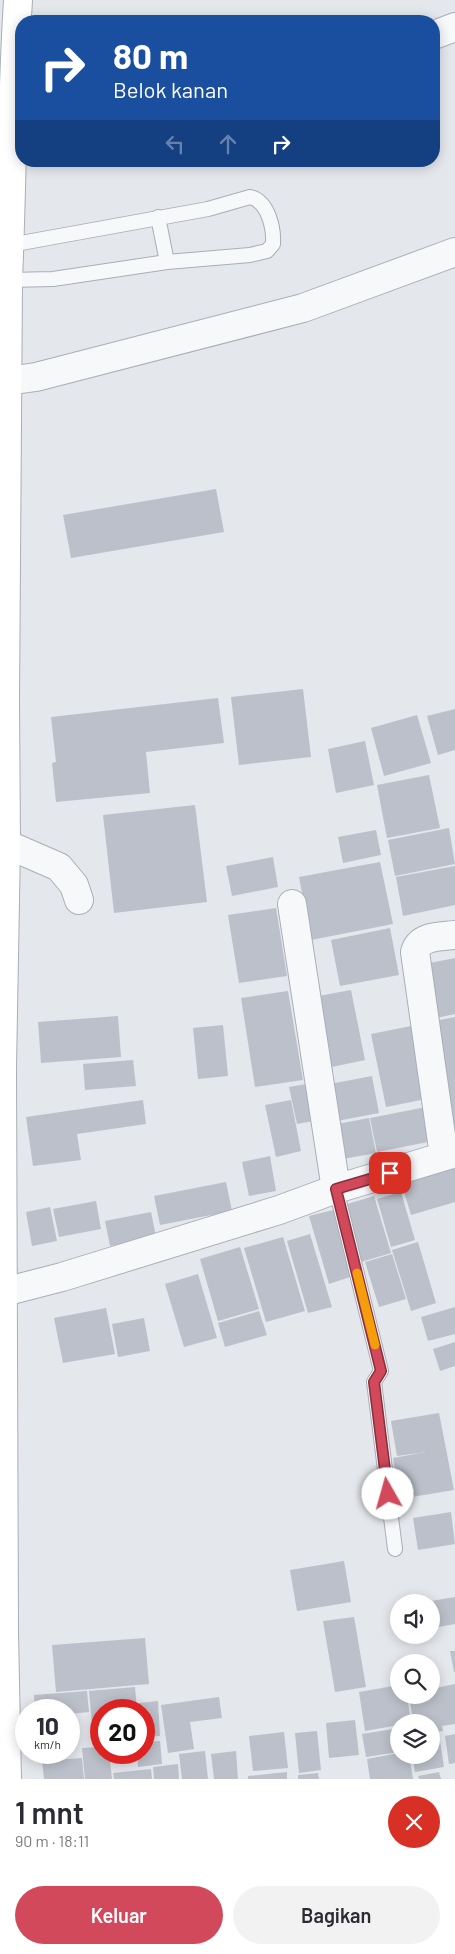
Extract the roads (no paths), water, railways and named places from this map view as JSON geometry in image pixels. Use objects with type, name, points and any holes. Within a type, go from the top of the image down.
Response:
[{"type":"main road","points":[[16,15],[18,0]]},
{"type":"main road","points":[[7,1779],[2,1634],[4,1292],[2,1068],[6,844],[3,536],[10,245],[6,212],[6,85],[15,21]]},
{"type":"street","points":[[440,33],[455,27]]},
{"type":"street","points":[[7,381],[36,377],[303,308],[455,252]]},
{"type":"street","points":[[6,844],[59,867],[74,885],[79,900]]},
{"type":"street","points":[[292,904],[336,1189]]},
{"type":"street","points":[[4,1292],[62,1277],[260,1216],[336,1189],[449,1155],[415,952],[417,945],[422,941],[455,935]]},
{"type":"lane","points":[[8,280],[53,279],[167,262],[250,255],[267,251],[273,244],[274,234],[270,219],[263,206],[257,199],[250,197],[208,209],[10,245]]},
{"type":"lane","points":[[158,217],[167,262]]},
{"type":"lane","points":[[336,1189],[381,1371],[374,1382],[395,1549]]}]
